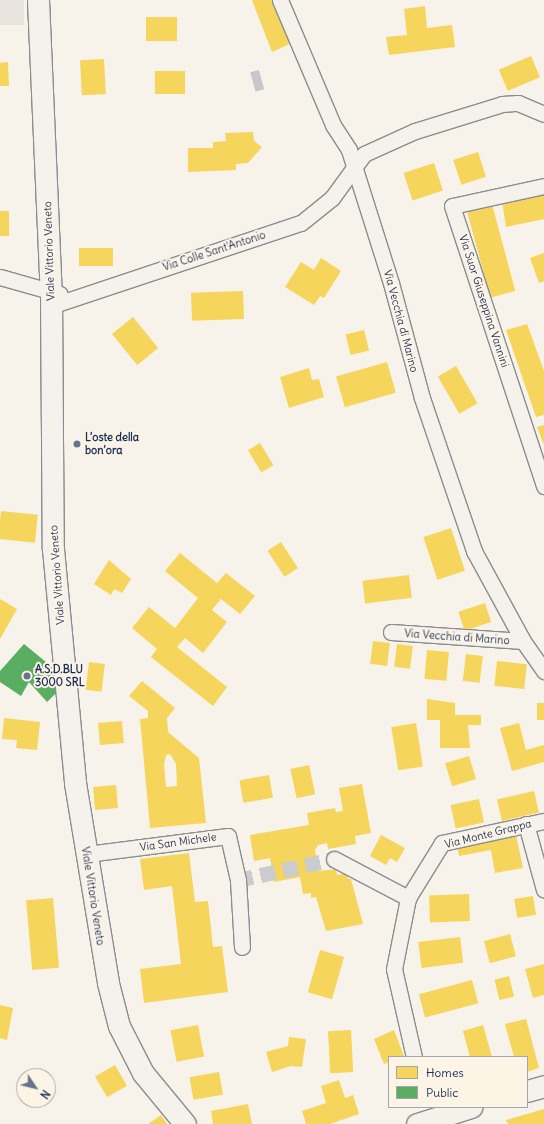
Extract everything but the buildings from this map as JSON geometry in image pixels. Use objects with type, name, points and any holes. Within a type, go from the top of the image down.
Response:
[{"type":"main road","name":"Viale Vittorio Veneto","points":[[38,0],[51,300],[54,549],[75,783],[108,983],[119,1026],[143,1073],[185,1124]]},
{"type":"main road","points":[[528,1091],[544,1086]]},
{"type":"main road","points":[[425,1117],[466,1108]]},
{"type":"street","name":"Via Vecchia di Marino","points":[[280,0],[354,167],[391,283],[422,398],[474,551],[523,641],[544,671]]},
{"type":"street","points":[[354,167],[376,146],[440,121],[518,103],[544,114]]},
{"type":"street","name":"Via Colle Sant'Antonio","points":[[0,277],[51,300],[83,295],[301,223],[326,203],[354,167]]},
{"type":"street","name":"Via Suor Giuseppina Vannini","points":[[544,186],[452,206],[544,486]]},
{"type":"street","name":"Via Vecchia di Marino","points":[[391,632],[523,641]]},
{"type":"street","name":"Via Monte Grappa","points":[[414,1056],[394,969],[408,898],[442,843],[544,821]]},
{"type":"street","points":[[526,824],[544,890]]},
{"type":"street","name":"Via San Michele","points":[[87,854],[228,836],[238,880],[242,947]]},
{"type":"street","points":[[334,859],[408,898]]},
{"type":"shaded area","points":[[0,0],[24,0],[24,25],[0,25]]},
{"type":"shaded area","points":[[259,70],[264,89],[255,92],[250,72]]},
{"type":"tunnel","points":[[238,880],[334,859]]},
{"type":"place","name":"L’oste della bon’ora","points":[[77,444]]},
{"type":"place","name":"A.S.D.BLU 3000 SRL","points":[[27,676]]}]
